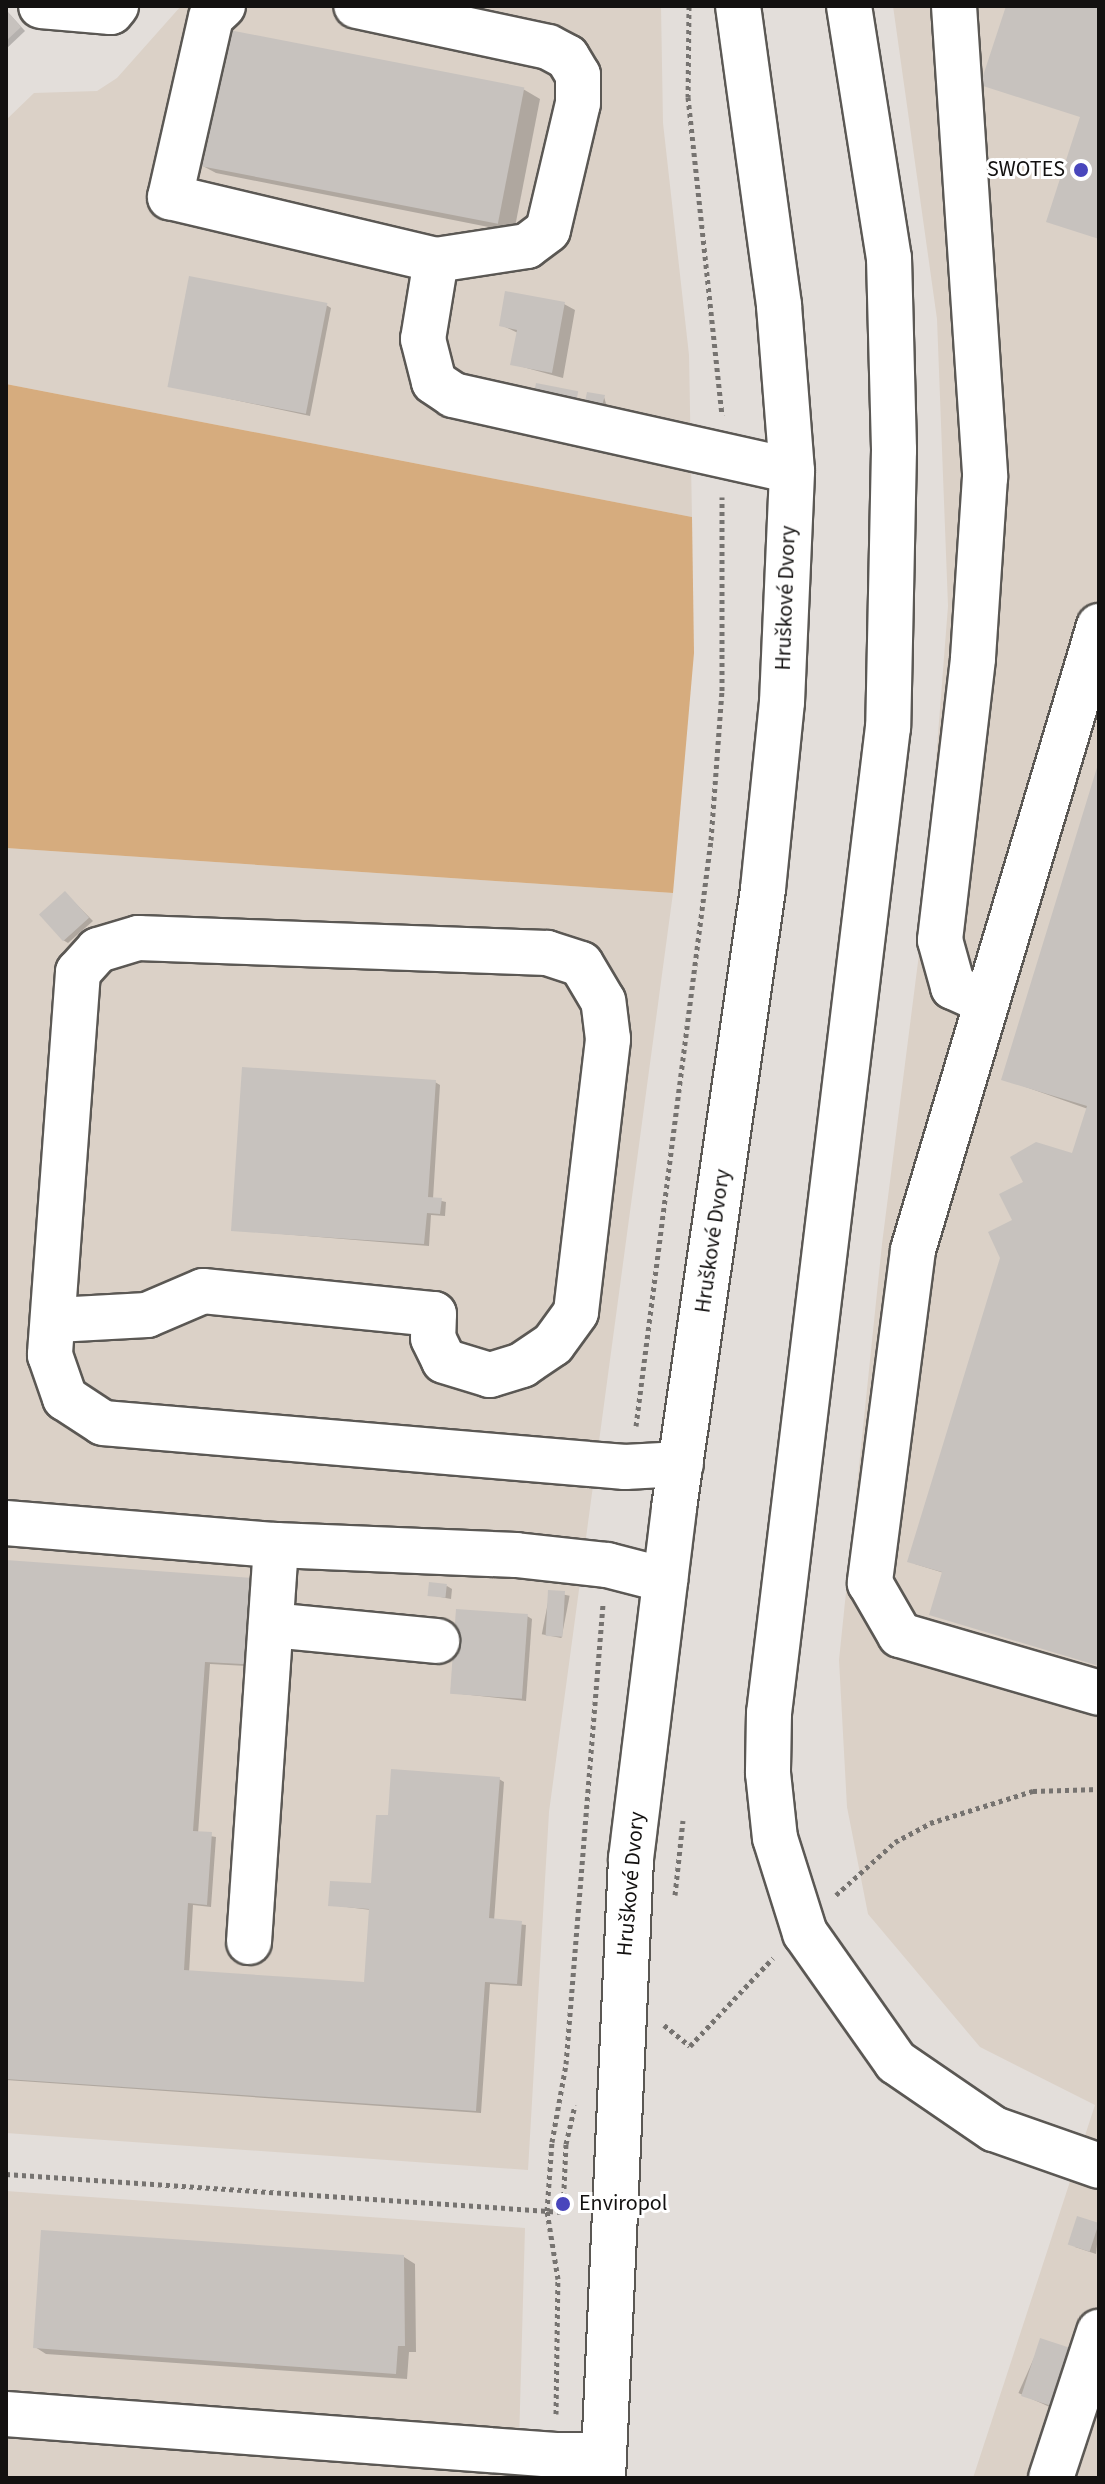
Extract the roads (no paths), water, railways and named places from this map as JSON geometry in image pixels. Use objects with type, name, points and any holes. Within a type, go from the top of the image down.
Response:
[{"type":"street","points":[[41,6],[111,12],[116,6]]},
{"type":"street","points":[[223,6],[211,17],[170,197],[436,260],[515,249],[548,230],[578,103],[578,75],[567,57],[548,47],[356,6]]},
{"type":"street","name":"Hruškové Dvory","points":[[604,2466],[620,2020],[631,1859],[665,1580],[763,889],[782,702],[792,471],[779,305],[738,6]]},
{"type":"street","points":[[849,6],[889,258],[894,450],[888,727],[769,1713],[768,1773],[775,1838],[805,1933],[896,2062],[994,2129],[1099,2166]]},
{"type":"street","points":[[954,6],[985,477],[973,659],[940,940],[953,987],[987,1002]]},
{"type":"street","points":[[436,260],[423,339],[434,382],[453,395],[792,471]]},
{"type":"street","points":[[1099,626],[913,1250],[870,1583],[900,1635],[1099,1693]]},
{"type":"street","points":[[56,1320],[147,1315],[203,1291],[434,1314],[433,1338],[444,1361],[490,1375],[522,1365],[553,1344],[576,1312],[608,1039],[603,1001],[581,964],[547,953],[138,938],[98,950],[78,972],[56,1320],[50,1355],[65,1398],[103,1423],[625,1467],[681,1464]]},
{"type":"street","points":[[6,1523],[276,1545],[516,1555],[607,1565],[665,1580]]},
{"type":"street","points":[[249,1942],[276,1545]]},
{"type":"street","points":[[271,1625],[437,1641]]},
{"type":"street","points":[[1051,2478],[1099,2332]]},
{"type":"street","points":[[6,2414],[555,2455],[604,2466]]},
{"type":"place","name":"SWOTES","points":[[1081,170]]},
{"type":"place","name":"Enviropol","points":[[563,2204]]}]
